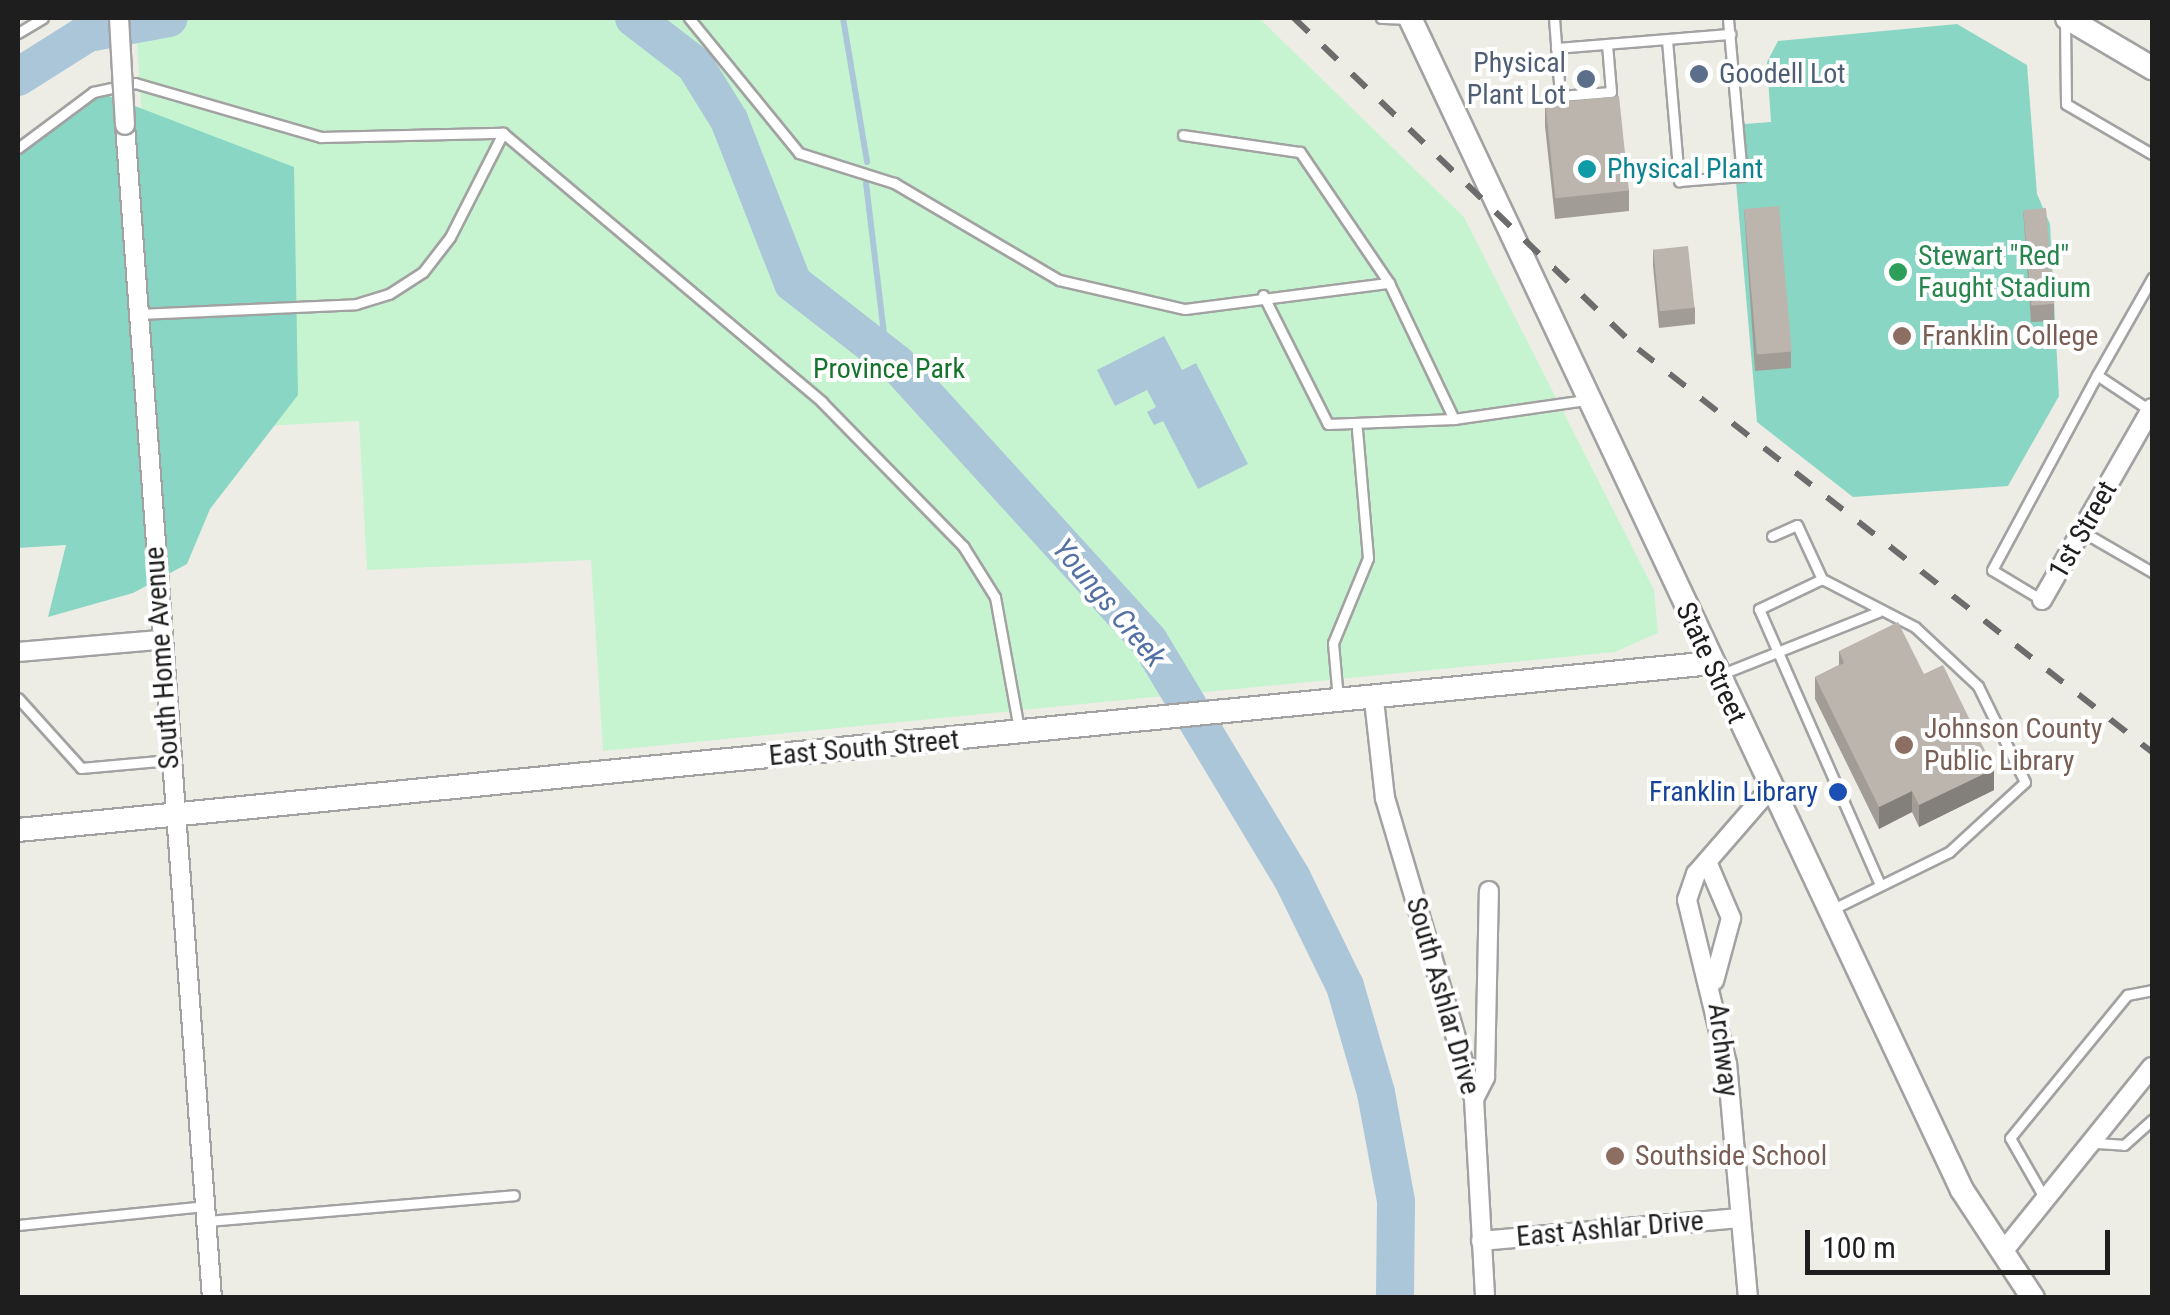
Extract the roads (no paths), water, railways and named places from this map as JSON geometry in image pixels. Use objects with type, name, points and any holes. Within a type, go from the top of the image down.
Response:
[{"type":"street","name":"South Home Avenue","points":[[120,18],[159,640],[212,1298]]},
{"type":"street","name":"State Street","points":[[1417,18],[1588,400],[1962,1190],[2005,1249],[2034,1298]]},
{"type":"street","points":[[2066,18],[2152,68]]},
{"type":"street","name":"1st Street","points":[[2042,600],[2152,410]]},
{"type":"street","points":[[18,652],[159,640]]},
{"type":"street","name":"East South Street","points":[[18,830],[1714,670]]},
{"type":"street","name":"South Ashlar Drive","points":[[1374,700],[1385,798],[1474,1099],[1484,1298]]},
{"type":"street","name":"Archway","points":[[1748,1298],[1714,982],[1687,900],[1708,864],[1770,789]]},
{"type":"street","name":"Archway","points":[[1708,864],[1731,918],[1714,982]]},
{"type":"street","points":[[1474,1099],[1486,1077],[1489,891]]},
{"type":"street","points":[[2005,1249],[2097,1143],[2152,1066]]},
{"type":"street","name":"East Ashlar Drive","points":[[1482,1241],[1739,1218]]},
{"type":"lane","points":[[18,33],[42,18]]},
{"type":"lane","points":[[689,18],[799,153],[894,183],[1058,280],[1166,308],[1389,283]]},
{"type":"lane","points":[[1381,18],[1417,18]]},
{"type":"lane","points":[[1554,18],[1560,96],[1611,92],[1607,44]]},
{"type":"lane","points":[[1667,40],[1679,181],[1742,176],[1728,18]]},
{"type":"lane","points":[[2066,18],[2066,104],[2152,154]]},
{"type":"lane","points":[[1556,48],[1730,34]]},
{"type":"lane","points":[[18,148],[93,92],[135,83],[320,137],[503,133],[822,402],[963,546],[996,598],[1020,733]]},
{"type":"lane","points":[[139,314],[356,304],[388,294],[423,272],[450,237],[503,133]]},
{"type":"lane","points":[[1183,135],[1300,152],[1389,283],[1454,420]]},
{"type":"lane","points":[[2042,600],[1992,570],[2152,278]]},
{"type":"lane","points":[[1263,295],[1316,408],[1328,424],[1357,429],[1454,420],[1588,400]]},
{"type":"lane","points":[[2097,376],[2152,410]]},
{"type":"lane","points":[[1332,704],[1333,643],[1368,558],[1357,429]]},
{"type":"lane","points":[[1772,536],[1796,525],[1822,579],[1878,612],[1915,627],[1978,686],[2024,782],[1949,852],[1828,911]]},
{"type":"lane","points":[[2083,532],[2152,572]]},
{"type":"lane","points":[[1822,579],[1759,609],[1880,885]]},
{"type":"lane","points":[[1714,670],[1778,654],[1878,612]]},
{"type":"lane","points":[[18,698],[82,768],[170,760]]},
{"type":"lane","points":[[2046,1201],[2010,1138],[2127,994],[2152,990]]},
{"type":"lane","points":[[2097,1143],[2124,1145],[2152,1120]]},
{"type":"lane","points":[[18,1225],[514,1195]]},
{"type":"waterway","name":"Youngs Creek","points":[[18,77],[88,33],[169,18]]},
{"type":"waterway","name":"Youngs Creek","points":[[634,18],[695,65],[729,120],[793,283],[897,364],[1149,641],[1292,878],[1345,986],[1376,1093],[1396,1201],[1395,1298]]},
{"type":"waterway","points":[[843,18],[867,162]]},
{"type":"waterway","points":[[866,183],[884,333],[897,364]]},
{"type":"railway","points":[[1294,18],[1638,349],[2152,752]]},
{"type":"place","name":"Goodell Lot","points":[[1699,74]]},
{"type":"place","name":"Physical Plant Lot","points":[[1586,79]]},
{"type":"place","name":"Physical Plant","points":[[1587,169]]},
{"type":"place","name":"Stewart \"Red\" Faught Stadium","points":[[1898,272]]},
{"type":"place","name":"Franklin College","points":[[1902,336]]},
{"type":"place","name":"Johnson County Public Library","points":[[1904,745]]},
{"type":"place","name":"Franklin Library","points":[[1838,792]]},
{"type":"place","name":"Southside School","points":[[1615,1156]]},
{"type":"park label","name":"Province Park","points":[[889,369]]}]
